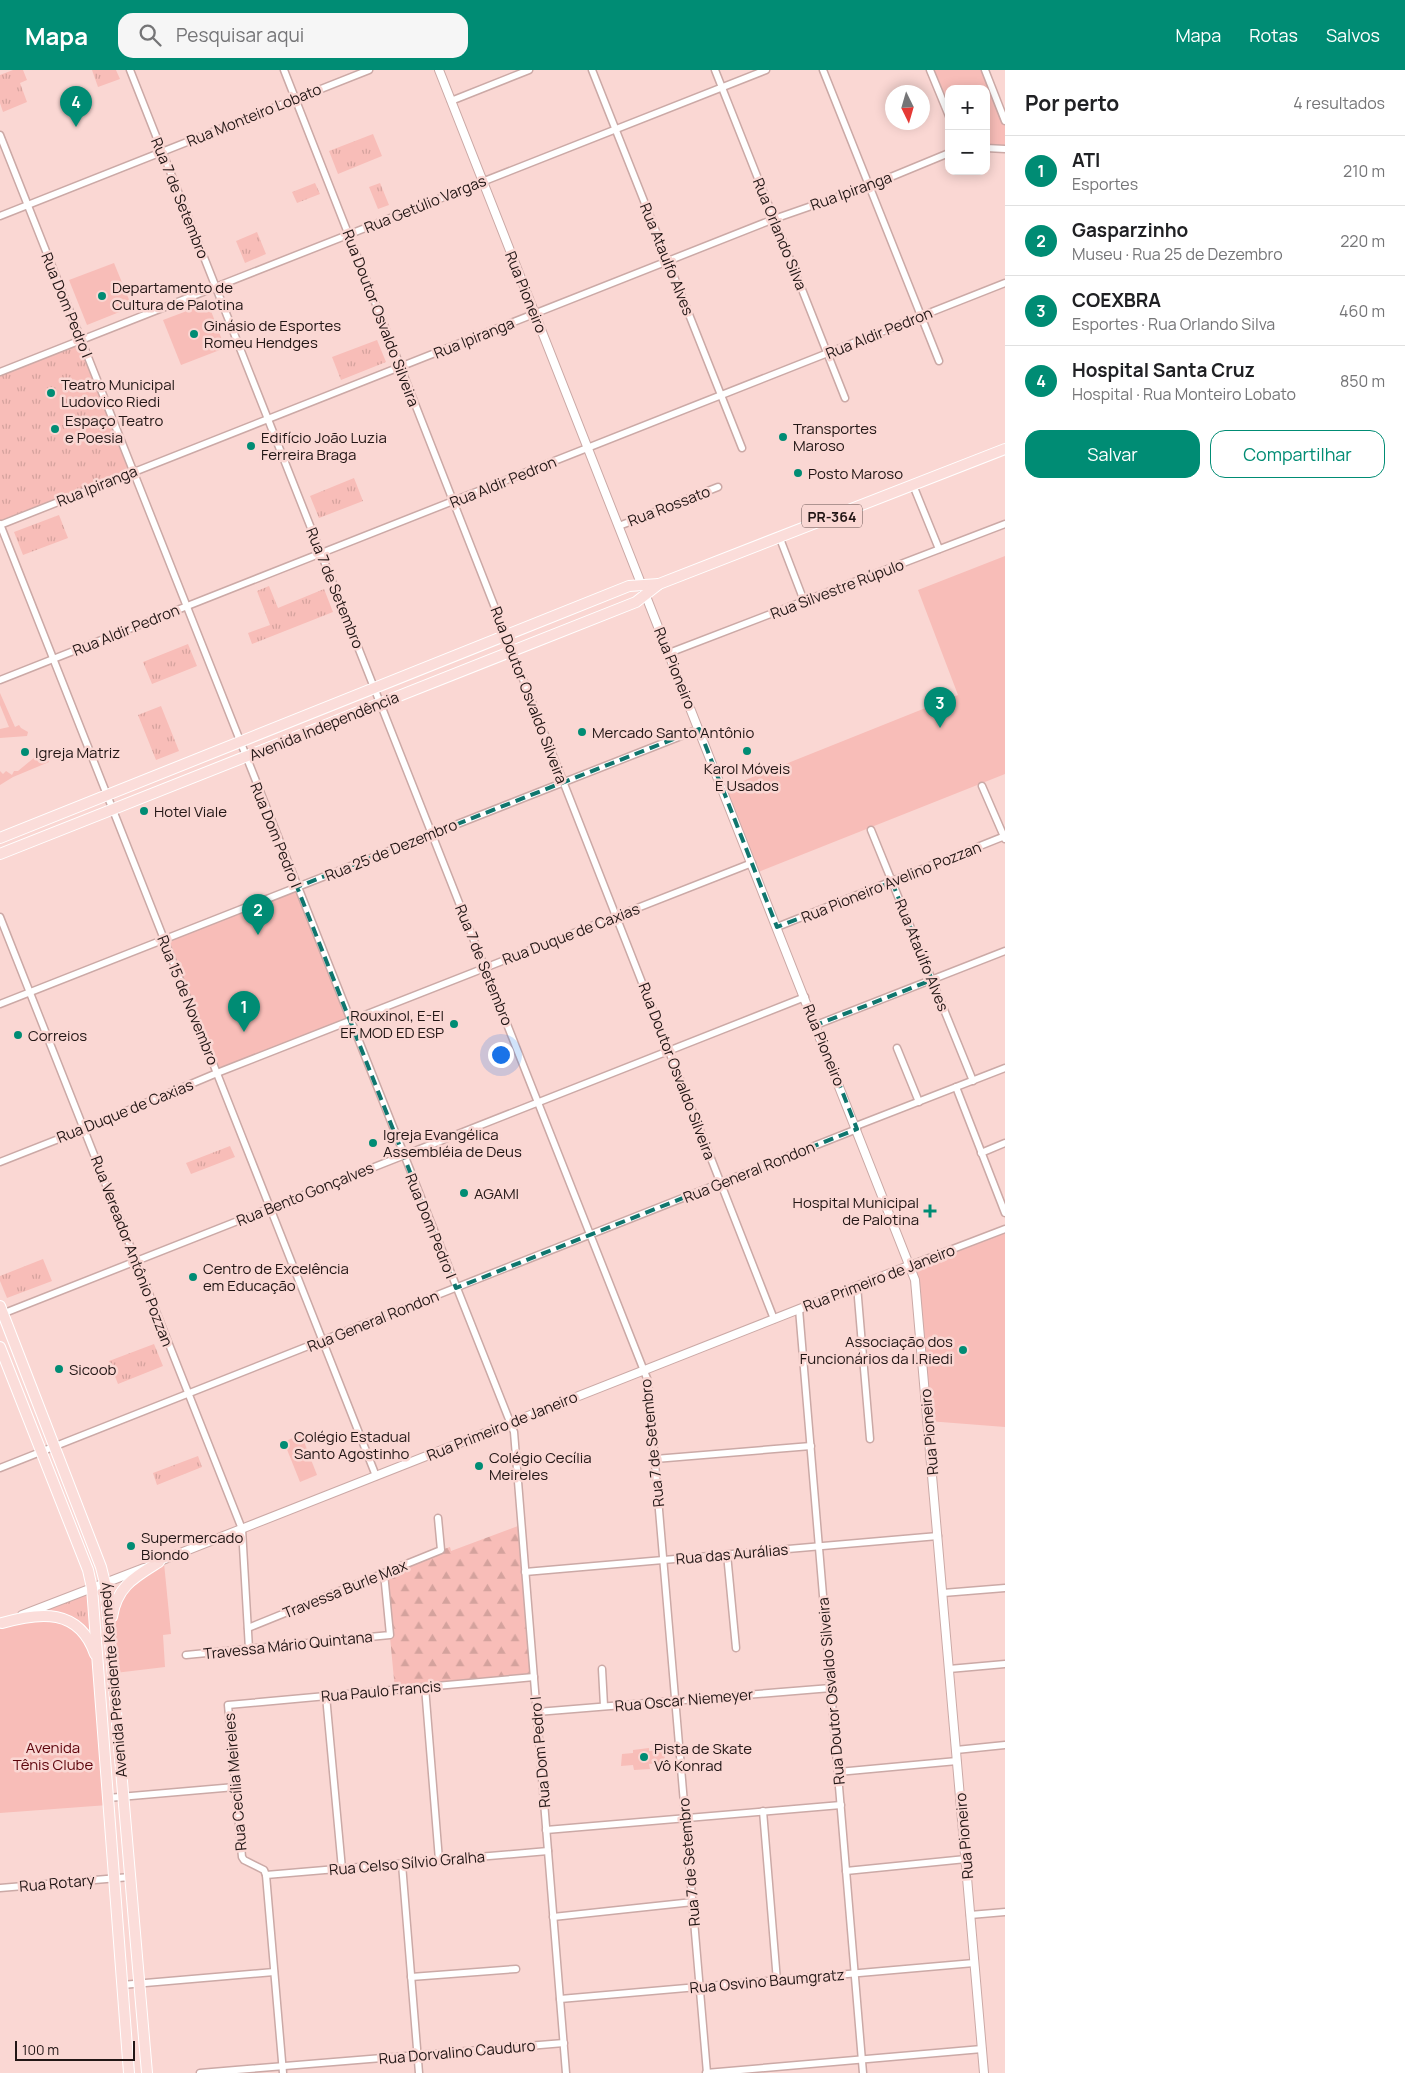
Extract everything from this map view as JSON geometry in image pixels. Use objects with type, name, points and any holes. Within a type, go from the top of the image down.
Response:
[{"type":"main road","name":"PR-364","points":[[644,590],[1005,449]]},
{"type":"main road","name":"Avenida Independência","points":[[0,838],[629,586],[644,590],[636,602],[0,854]]},
{"type":"main road","name":"Avenida Presidente Kennedy","points":[[1,1311],[56,1446],[101,1567],[105,1583],[146,2073]]},
{"type":"main road","name":"Avenida Presidente Kennedy","points":[[0,1347],[88,1570],[92,1588],[129,2073]]},
{"type":"main road","points":[[111,1658],[112,1616],[116,1599],[126,1585],[159,1562]]},
{"type":"main road","points":[[1,1624],[38,1614],[64,1619],[77,1626],[87,1638],[94,1651],[99,1668]]},
{"type":"street","name":"Rua 7 de Setembro","points":[[130,70],[648,1381],[707,2073]]},
{"type":"street","name":"Rua Doutor Osvaldo Silveira","points":[[284,70],[774,1319]]},
{"type":"street","name":"Rua Monteiro Lobato","points":[[0,216],[369,70]]},
{"type":"street","name":"Rua Pioneiro","points":[[439,70],[911,1265],[915,1280],[984,2073]]},
{"type":"street","points":[[451,101],[529,70]]},
{"type":"street","name":"Rua Ataulfo Alves","points":[[592,70],[742,448]]},
{"type":"street","name":"Rua Orlando Silva","points":[[715,70],[845,398]]},
{"type":"street","name":"Rua Getúlio Vargas","points":[[0,372],[766,70]]},
{"type":"street","points":[[824,70],[939,361]]},
{"type":"street","points":[[930,70],[945,106]]},
{"type":"street","points":[[985,70],[1005,121]]},
{"type":"street","name":"Rua Dom Pedro I","points":[[0,135],[514,1432],[566,2073]]},
{"type":"street","points":[[990,148],[1005,149]]},
{"type":"street","name":"Rua Ipiranga","points":[[0,524],[774,219],[869,186],[945,155]]},
{"type":"street","name":"Rua Aldir Pedron","points":[[0,680],[721,397],[1005,283]]},
{"type":"street","points":[[913,485],[939,549]]},
{"type":"street","name":"Rua Rossato","points":[[619,526],[718,487]]},
{"type":"street","name":"Rua 15 de Novembro","points":[[0,524],[376,1476]]},
{"type":"street","name":"Rua Silvestre Rúpulo","points":[[669,653],[1005,524]]},
{"type":"street","points":[[779,536],[804,601]]},
{"type":"street","name":"Rua 25 de Dezembro","points":[[0,1004],[699,728]]},
{"type":"street","points":[[982,786],[1005,838]]},
{"type":"street","name":"Rua Ataúlfo Alves","points":[[871,830],[973,1081]]},
{"type":"street","name":"Rua Pioneiro Avelino Pozzan","points":[[777,927],[1005,838]]},
{"type":"street","name":"Rua Duque de Caxias","points":[[0,1162],[217,1073],[752,863]]},
{"type":"street","name":"Rua Vereador Antônio Pozzan","points":[[0,917],[242,1529],[249,1648]]},
{"type":"street","points":[[816,1025],[1005,951]]},
{"type":"street","name":"Rua Bento Gonçalves","points":[[1,1311],[136,1261],[805,997]]},
{"type":"street","points":[[897,1048],[919,1102]]},
{"type":"street","name":"Rua General Rondon","points":[[0,1468],[721,1183],[1005,1068]]},
{"type":"street","points":[[956,1088],[1005,1213]]},
{"type":"street","points":[[981,1153],[1005,1143]]},
{"type":"street","name":"Rua Primeiro de Janeiro","points":[[1,1624],[1005,1229]]},
{"type":"street","points":[[857,1286],[870,1438]]},
{"type":"street","name":"Rua Doutor Osvaldo Silveira","points":[[799,1309],[863,2073]]},
{"type":"street","points":[[655,1459],[811,1446]]},
{"type":"street","name":"Travessa Burle Max","points":[[248,1628],[441,1550],[438,1518]]},
{"type":"street","name":"Rua das Aurálias","points":[[525,1572],[938,1536]]},
{"type":"street","points":[[727,1554],[736,1648]]},
{"type":"street","name":"Travessa Mário Quintana","points":[[186,1655],[390,1635],[384,1573]]},
{"type":"street","points":[[943,1593],[1005,1588]]},
{"type":"street","points":[[950,1669],[1005,1664]]},
{"type":"street","points":[[602,1669],[604,1706]]},
{"type":"street","name":"Rua Paulo Francis","points":[[228,1705],[534,1677]]},
{"type":"street","points":[[424,1687],[439,1860]]},
{"type":"street","name":"Rua Oscar Niemeyer","points":[[537,1712],[831,1688]]},
{"type":"street","points":[[326,1696],[342,1869]]},
{"type":"street","name":"Rua Cecília Meireles","points":[[228,1705],[242,1857],[244,1860],[264,1870],[266,1875]]},
{"type":"street","points":[[956,1750],[1005,1745]]},
{"type":"street","points":[[838,1772],[957,1761]]},
{"type":"street","points":[[108,1798],[235,1787]]},
{"type":"street","points":[[546,1830],[841,1805]]},
{"type":"street","points":[[763,1811],[777,1981]]},
{"type":"street","name":"Rua Celso Sílvio Gralha","points":[[266,1875],[548,1851]]},
{"type":"street","points":[[846,1872],[966,1859]]},
{"type":"street","points":[[402,1864],[419,2073]]},
{"type":"street","points":[[266,1875],[282,2070]]},
{"type":"street","name":"Rua Rotary","points":[[0,1888],[130,1877]]},
{"type":"street","points":[[553,1917],[692,1902]]},
{"type":"street","points":[[970,1915],[1005,1912]]},
{"type":"street","name":"Rua Osvino Baumgratz","points":[[560,1999],[974,1963]]},
{"type":"street","points":[[411,1977],[516,1969]]},
{"type":"street","points":[[122,1985],[274,1972]]},
{"type":"street","name":"Rua Dorvalino Cauduro","points":[[200,2073],[282,2070],[418,2055],[564,2043]]},
{"type":"street","points":[[707,2073],[982,2049]]},
{"type":"highlighted area","points":[[699,729],[777,927],[892,882],[932,980],[816,1025],[857,1129],[456,1288],[297,887]]},
{"type":"green space","points":[[13,70],[23,70],[27,80],[20,83],[27,102],[3,112],[0,103],[0,75]]},
{"type":"green space","points":[[92,70],[116,70],[120,79],[98,87]]},
{"type":"green space","points":[[930,70],[985,70],[1005,121],[1005,149],[990,148],[990,85],[945,85],[945,106]]},
{"type":"green space","points":[[373,134],[382,156],[338,174],[329,151]]},
{"type":"green space","points":[[315,183],[320,194],[297,203],[292,192]]},
{"type":"green space","points":[[380,183],[389,205],[378,209],[369,187]]},
{"type":"green space","points":[[257,232],[266,254],[245,263],[236,241]]},
{"type":"green space","name":"Departamento de Cultura de Palotina","points":[[114,263],[132,307],[87,325],[69,280]]},
{"type":"green space","name":"Ginásio de Esportes Romeu Hendges","points":[[208,303],[225,348],[181,365],[163,320]]},
{"type":"green space","points":[[81,340],[133,472],[0,524],[0,372]]},
{"type":"green space","points":[[377,340],[386,362],[341,380],[332,357]]},
{"type":"green space","points":[[354,478],[363,501],[319,518],[310,496]]},
{"type":"green space","points":[[59,515],[68,538],[23,555],[14,532]]},
{"type":"green space","points":[[1005,556],[1005,774],[756,873],[723,789],[958,695],[918,590]]},
{"type":"green space","points":[[269,586],[278,608],[324,589],[333,612],[252,644],[248,633],[270,625],[257,591]]},
{"type":"green space","points":[[188,644],[197,666],[152,684],[143,662]]},
{"type":"green space","points":[[0,693],[15,727],[19,725],[28,732],[27,736],[0,738],[0,729],[9,727],[0,705]]},
{"type":"green space","points":[[161,706],[179,751],[156,760],[138,715]]},
{"type":"green space","points":[[46,756],[49,762],[13,777],[0,785],[0,771],[3,774],[6,771],[12,775],[14,771],[18,771],[35,757]]},
{"type":"green space","points":[[297,887],[350,1021],[217,1073],[164,940]]},
{"type":"green space","points":[[230,1146],[235,1157],[191,1174],[186,1163]]},
{"type":"green space","name":"Associação dos Funcionários da I.Riedi","points":[[1005,1229],[1005,1427],[928,1421],[911,1265]]},
{"type":"green space","points":[[43,1259],[52,1281],[7,1298],[0,1281],[0,1276]]},
{"type":"green space","points":[[154,1344],[163,1366],[118,1384],[109,1361]]},
{"type":"green space","points":[[301,1434],[317,1475],[300,1482],[284,1442]]},
{"type":"green space","points":[[198,1456],[202,1467],[157,1485],[153,1473]]},
{"type":"green space","points":[[518,1526],[520,1549],[523,1548],[534,1677],[395,1690],[384,1573],[441,1550],[450,1547],[451,1551]]},
{"type":"green space","points":[[164,1563],[171,1634],[163,1635],[165,1667],[115,1673],[113,1628],[122,1596],[132,1583]]},
{"type":"green space","points":[[89,1592],[94,1644],[39,1611]]},
{"type":"green space","name":"Avenida Tênis Clube","points":[[64,1619],[94,1651],[108,1805],[0,1813],[0,1624]]},
{"type":"green space","name":"Pista de Skate Vô Konrad","points":[[649,1748],[649,1751],[664,1750],[665,1762],[649,1764],[650,1769],[634,1770],[633,1765],[621,1766],[622,1754],[633,1753],[633,1750]]},
{"type":"place","name":"Hospital Santa Cruz","points":[[76,127]]},
{"type":"place","name":"Departamento de Cultura de Palotina","points":[[102,296]]},
{"type":"place","name":"Ginásio de Esportes Romeu Hendges","points":[[194,334]]},
{"type":"place","name":"Teatro Municipal Ludovico Riedi","points":[[51,393]]},
{"type":"place","name":"Espaço Teatro e Poesia","points":[[55,429]]},
{"type":"place","name":"Transportes Maroso","points":[[783,437]]},
{"type":"place","name":"Edifício João Luzia Ferreira Braga","points":[[251,446]]},
{"type":"place","name":"Posto Maroso","points":[[798,473]]},
{"type":"place","name":"COEXBRA","points":[[940,728]]},
{"type":"place","name":"Mercado Santo Antônio","points":[[582,732]]},
{"type":"place","name":"Karol Móveis E Usados","points":[[747,751]]},
{"type":"place","name":"Igreja Matriz","points":[[25,752]]},
{"type":"place","name":"Hotel Viale","points":[[144,811]]},
{"type":"place","name":"Gasparzinho","points":[[258,935]]},
{"type":"place","name":"Rouxinol, E-EI EF MOD ED ESP","points":[[454,1024]]},
{"type":"place","name":"ATI","points":[[244,1032]]},
{"type":"place","name":"Correios","points":[[18,1035]]},
{"type":"place","name":"Igreja Evangélica Assembléia de Deus","points":[[373,1143]]},
{"type":"place","name":"AGAMI","points":[[464,1193]]},
{"type":"place","name":"Hospital Municipal de Palotina","points":[[930,1211]]},
{"type":"place","name":"Centro de Excelência em Educação","points":[[193,1277]]},
{"type":"place","name":"Associação dos Funcionários da I.Riedi","points":[[963,1350]]},
{"type":"place","name":"Sicoob","points":[[59,1369]]},
{"type":"place","name":"Colégio Estadual Santo Agostinho","points":[[284,1445]]},
{"type":"place","name":"Colégio Cecília Meireles","points":[[479,1466]]},
{"type":"place","name":"Supermercado Biondo","points":[[131,1546]]},
{"type":"place","name":"Pista de Skate Vô Konrad","points":[[644,1757]]}]
